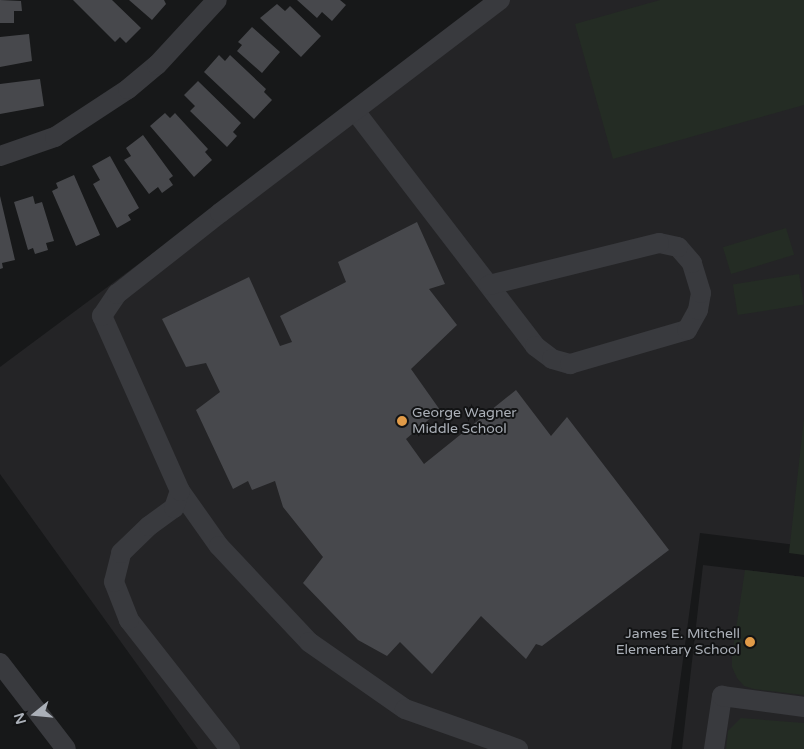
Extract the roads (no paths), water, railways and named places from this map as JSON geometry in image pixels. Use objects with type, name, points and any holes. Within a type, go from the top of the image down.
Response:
[{"type":"street","points":[[0,156],[55,137],[128,90],[157,65],[217,0]]},
{"type":"street","points":[[500,0],[117,294],[102,316],[180,491],[219,546],[309,642],[405,708],[518,749]]},
{"type":"street","points":[[355,110],[535,346],[552,359],[570,364],[687,330],[698,310],[701,293],[692,263],[678,247],[659,243],[489,285]]},
{"type":"street","points":[[180,491],[174,508],[149,526],[121,553],[114,582],[128,620],[230,749]]},
{"type":"street","points":[[0,662],[66,749]]},
{"type":"street","points":[[714,749],[722,696],[804,707]]},
{"type":"place","name":"George Wagner Middle School","points":[[402,421]]},
{"type":"place","name":"James E. Mitchell Elementary School","points":[[750,642]]}]
